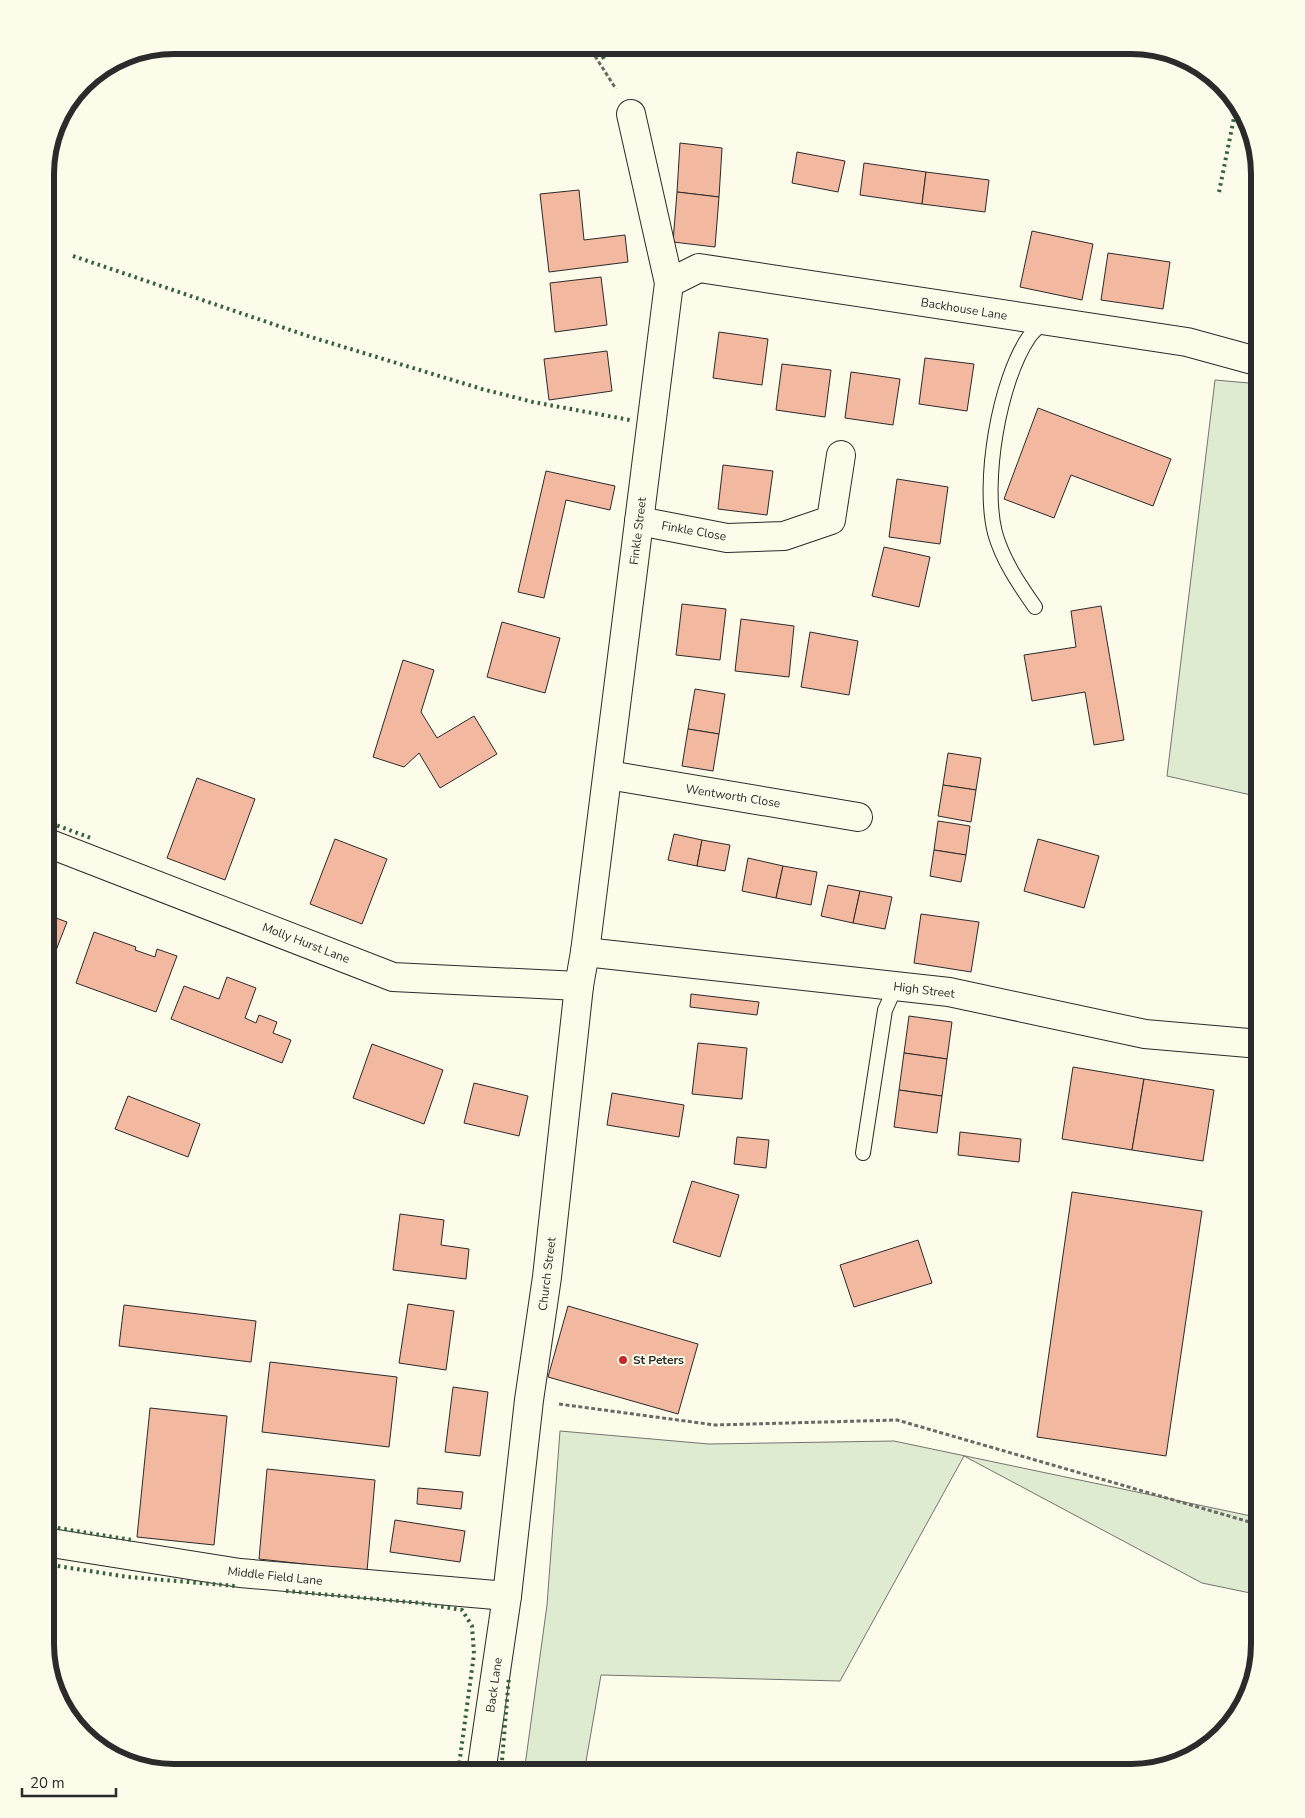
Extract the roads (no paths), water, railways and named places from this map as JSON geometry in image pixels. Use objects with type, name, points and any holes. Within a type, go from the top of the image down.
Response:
[{"type":"street","name":"Finkle Street","points":[[585,952],[668,283],[631,114]]},
{"type":"street","name":"Backhouse Lane","points":[[668,283],[699,268],[1187,342],[1251,360]]},
{"type":"street","name":"Finkle Close","points":[[639,521],[728,538],[784,536],[832,520],[842,455]]},
{"type":"street","name":"Wentworth Close","points":[[608,775],[858,816]]},
{"type":"street","name":"Molly Hurst Lane","points":[[54,845],[393,977],[579,986]]},
{"type":"street","name":"High Street","points":[[585,952],[949,992],[1145,1034],[1251,1043]]},
{"type":"street","name":"Church Street","points":[[507,1596],[529,1400],[547,1277],[579,986],[585,952]]},
{"type":"street","name":"Middle Field Lane","points":[[54,1543],[240,1573],[507,1596]]},
{"type":"street","name":"Back Lane","points":[[481,1764],[507,1596]]},
{"type":"lane","points":[[1035,607],[1004,560],[995,532],[991,477],[1000,412],[1010,379],[1029,336],[1045,321]]},
{"type":"lane","points":[[863,1153],[885,1010],[896,986]]},
{"type":"place","name":"St Peters","points":[[623,1360]]}]
